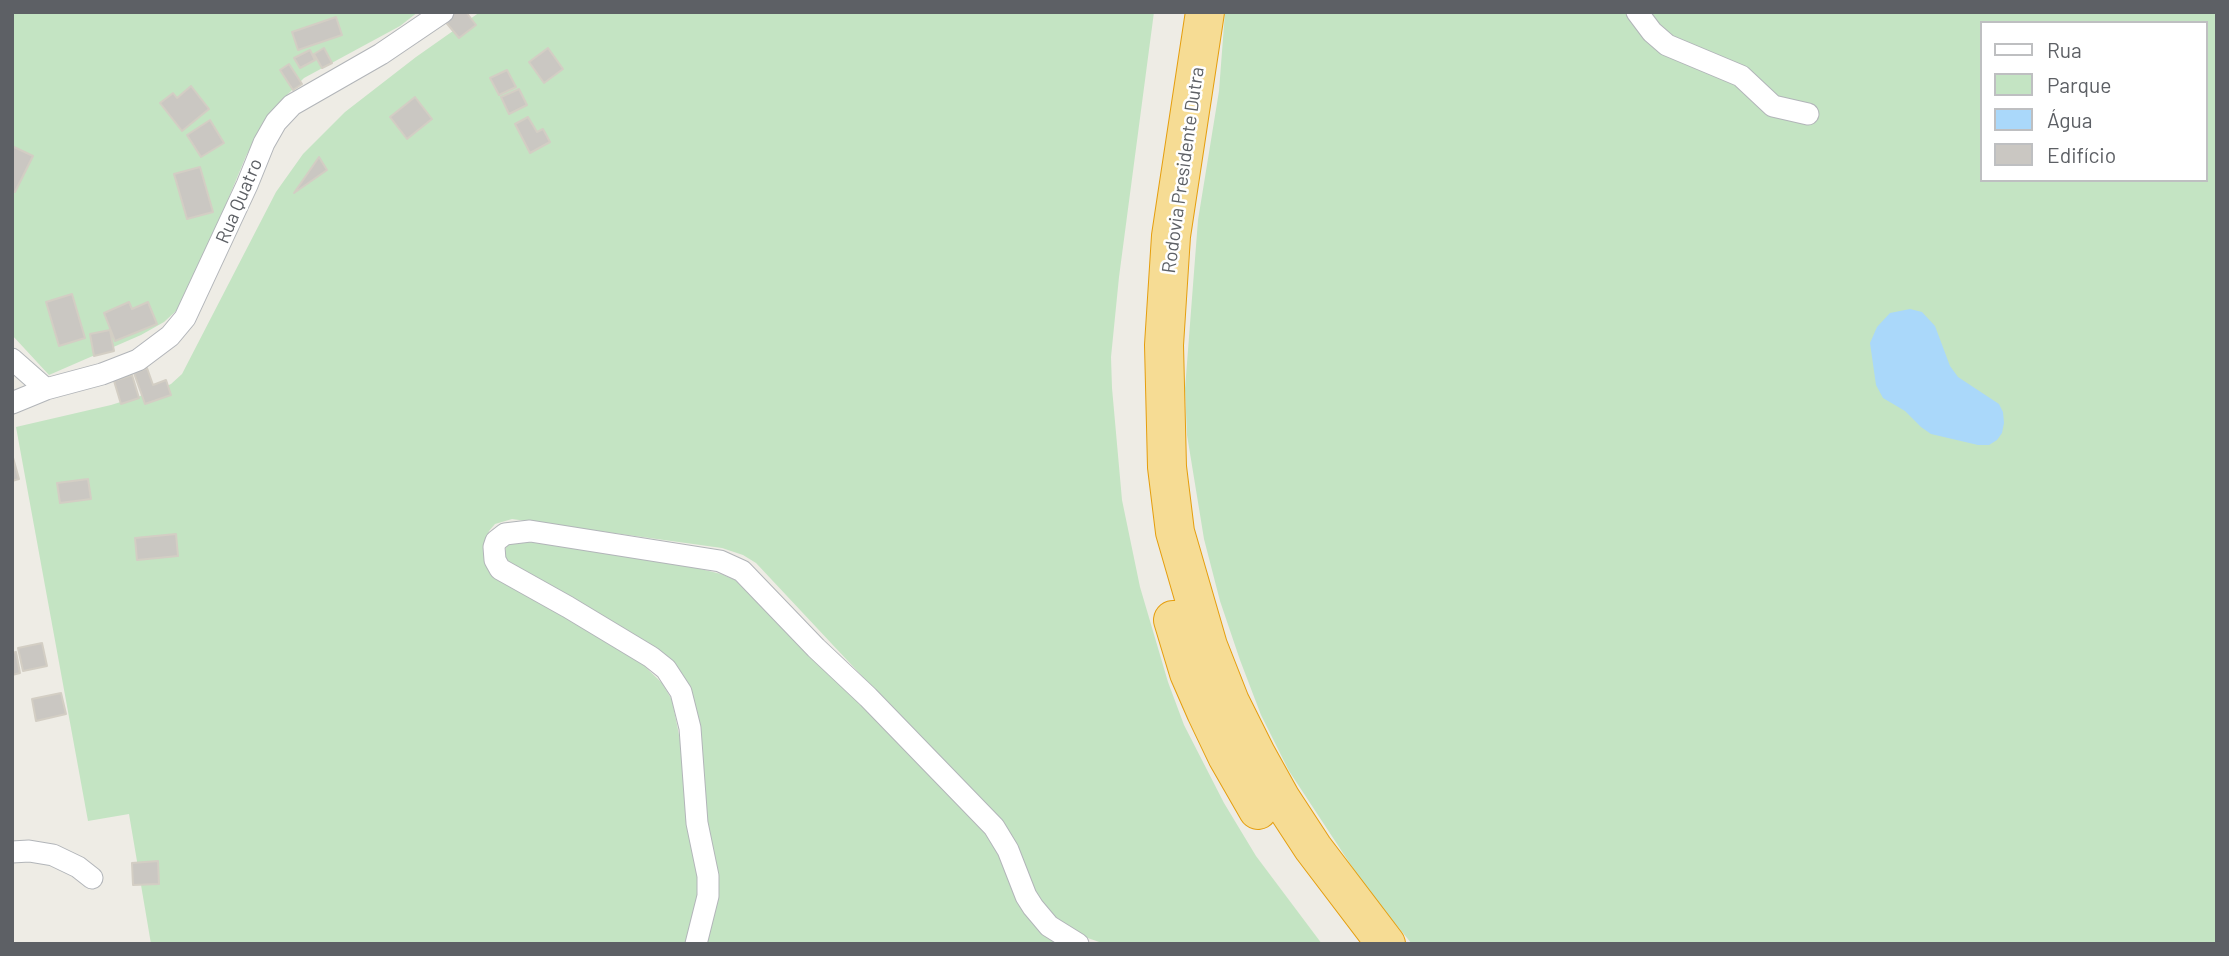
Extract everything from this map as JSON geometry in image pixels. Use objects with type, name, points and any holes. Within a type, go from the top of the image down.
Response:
[{"type":"highway","name":"Rodovia Presidente Dutra","points":[[1184,12],[1149,240],[1137,351],[1139,433],[1149,518],[1174,625],[1189,673],[1227,756],[1271,831],[1352,944]]},
{"type":"highway","name":"Rodovia Presidente Dutra","points":[[1205,12],[1171,236],[1164,345],[1167,467],[1175,532],[1208,646],[1230,702],[1256,754],[1281,799],[1314,848],[1386,944]]},
{"type":"street","name":"Rua Quatro","points":[[12,403],[46,389],[102,374],[138,360],[170,336],[190,307],[276,122],[292,105],[381,54],[443,12]]},
{"type":"street","points":[[1637,12],[1657,38],[1667,44],[1741,76],[1773,106],[1808,114]]},
{"type":"street","points":[[12,359],[46,389]]},
{"type":"street","points":[[696,944],[708,896],[708,876],[697,823],[690,728],[676,681],[651,657],[500,569],[495,560],[494,547],[496,541],[505,534],[530,531],[720,561],[742,571],[994,827],[1008,850],[1033,908],[1049,926],[1078,944]]},
{"type":"street","points":[[12,852],[29,851],[52,855],[78,867],[92,878]]},
{"type":"green space","points":[[12,12],[418,12],[400,26],[304,78],[278,104],[246,156],[193,284],[176,311],[164,322],[141,335],[49,375],[12,335]]},
{"type":"green space","points":[[480,12],[1154,12],[1111,357],[1122,500],[1140,587],[1168,682],[1184,725],[1224,803],[1256,856],[1322,944],[1105,944],[1079,935],[1041,907],[998,819],[982,800],[952,772],[756,563],[722,548],[512,519],[495,524],[489,531],[484,549],[634,656],[662,683],[672,700],[683,755],[699,880],[699,905],[689,944],[151,944],[129,814],[88,821],[16,427],[111,405],[171,384],[182,374],[276,192],[303,154],[345,112]]},
{"type":"green space","points":[[1225,12],[2217,12],[2217,944],[1412,944],[1366,888],[1289,771],[1261,715],[1220,601],[1204,539],[1187,435],[1185,389],[1198,220],[1219,91]]},
{"type":"green space","points":[[523,541],[656,558],[735,580],[987,831],[1067,944],[700,944],[703,933],[686,693],[506,561],[504,554],[507,545]]},
{"type":"water","points":[[1910,309],[1922,312],[1935,326],[1950,366],[1958,377],[1999,404],[2003,412],[2002,433],[1989,445],[1931,434],[1905,411],[1883,398],[1876,385],[1870,343],[1877,327],[1890,313]]},
{"type":"building","points":[[453,12],[466,12],[476,25],[459,38],[444,20]]},
{"type":"building","points":[[336,17],[342,35],[298,50],[292,32]]},
{"type":"building","points":[[324,48],[332,63],[322,68],[314,54]]},
{"type":"building","points":[[548,48],[563,69],[544,83],[529,62]]},
{"type":"building","points":[[310,50],[315,60],[300,68],[294,58]]},
{"type":"building","points":[[289,64],[302,84],[293,90],[280,70]]},
{"type":"building","points":[[507,70],[516,87],[499,95],[490,78]]},
{"type":"building","points":[[191,86],[209,109],[182,131],[160,103],[173,93],[177,98]]},
{"type":"building","points":[[519,89],[527,105],[509,114],[501,97]]},
{"type":"building","points":[[415,97],[432,119],[407,139],[390,117]]},
{"type":"building","points":[[528,117],[537,132],[543,129],[550,142],[530,153],[515,124]]},
{"type":"building","points":[[210,120],[224,143],[201,157],[187,135]]},
{"type":"building","points":[[12,146],[33,156],[15,192],[12,191]]},
{"type":"building","points":[[319,157],[327,170],[294,193]]},
{"type":"building","points":[[200,167],[213,212],[187,219],[174,174]]},
{"type":"building","points":[[72,294],[85,338],[59,346],[46,302]]},
{"type":"building","points":[[129,302],[132,309],[148,302],[157,324],[115,341],[104,313]]},
{"type":"building","points":[[110,330],[114,351],[94,356],[90,334]]},
{"type":"building","points":[[147,368],[153,385],[166,380],[171,395],[145,404],[134,373]]},
{"type":"building","points":[[132,375],[139,398],[121,404],[114,381]]},
{"type":"building","points":[[12,454],[19,479],[12,481]]},
{"type":"building","points":[[88,479],[91,499],[60,503],[57,483]]},
{"type":"building","points":[[176,534],[178,556],[137,560],[135,538]]},
{"type":"building","points":[[42,643],[47,666],[23,671],[18,648]]},
{"type":"building","points":[[16,652],[20,673],[12,675],[12,653]]},
{"type":"building","points":[[61,693],[66,714],[36,721],[32,699]]},
{"type":"building","points":[[158,861],[159,884],[133,885],[132,863]]}]
